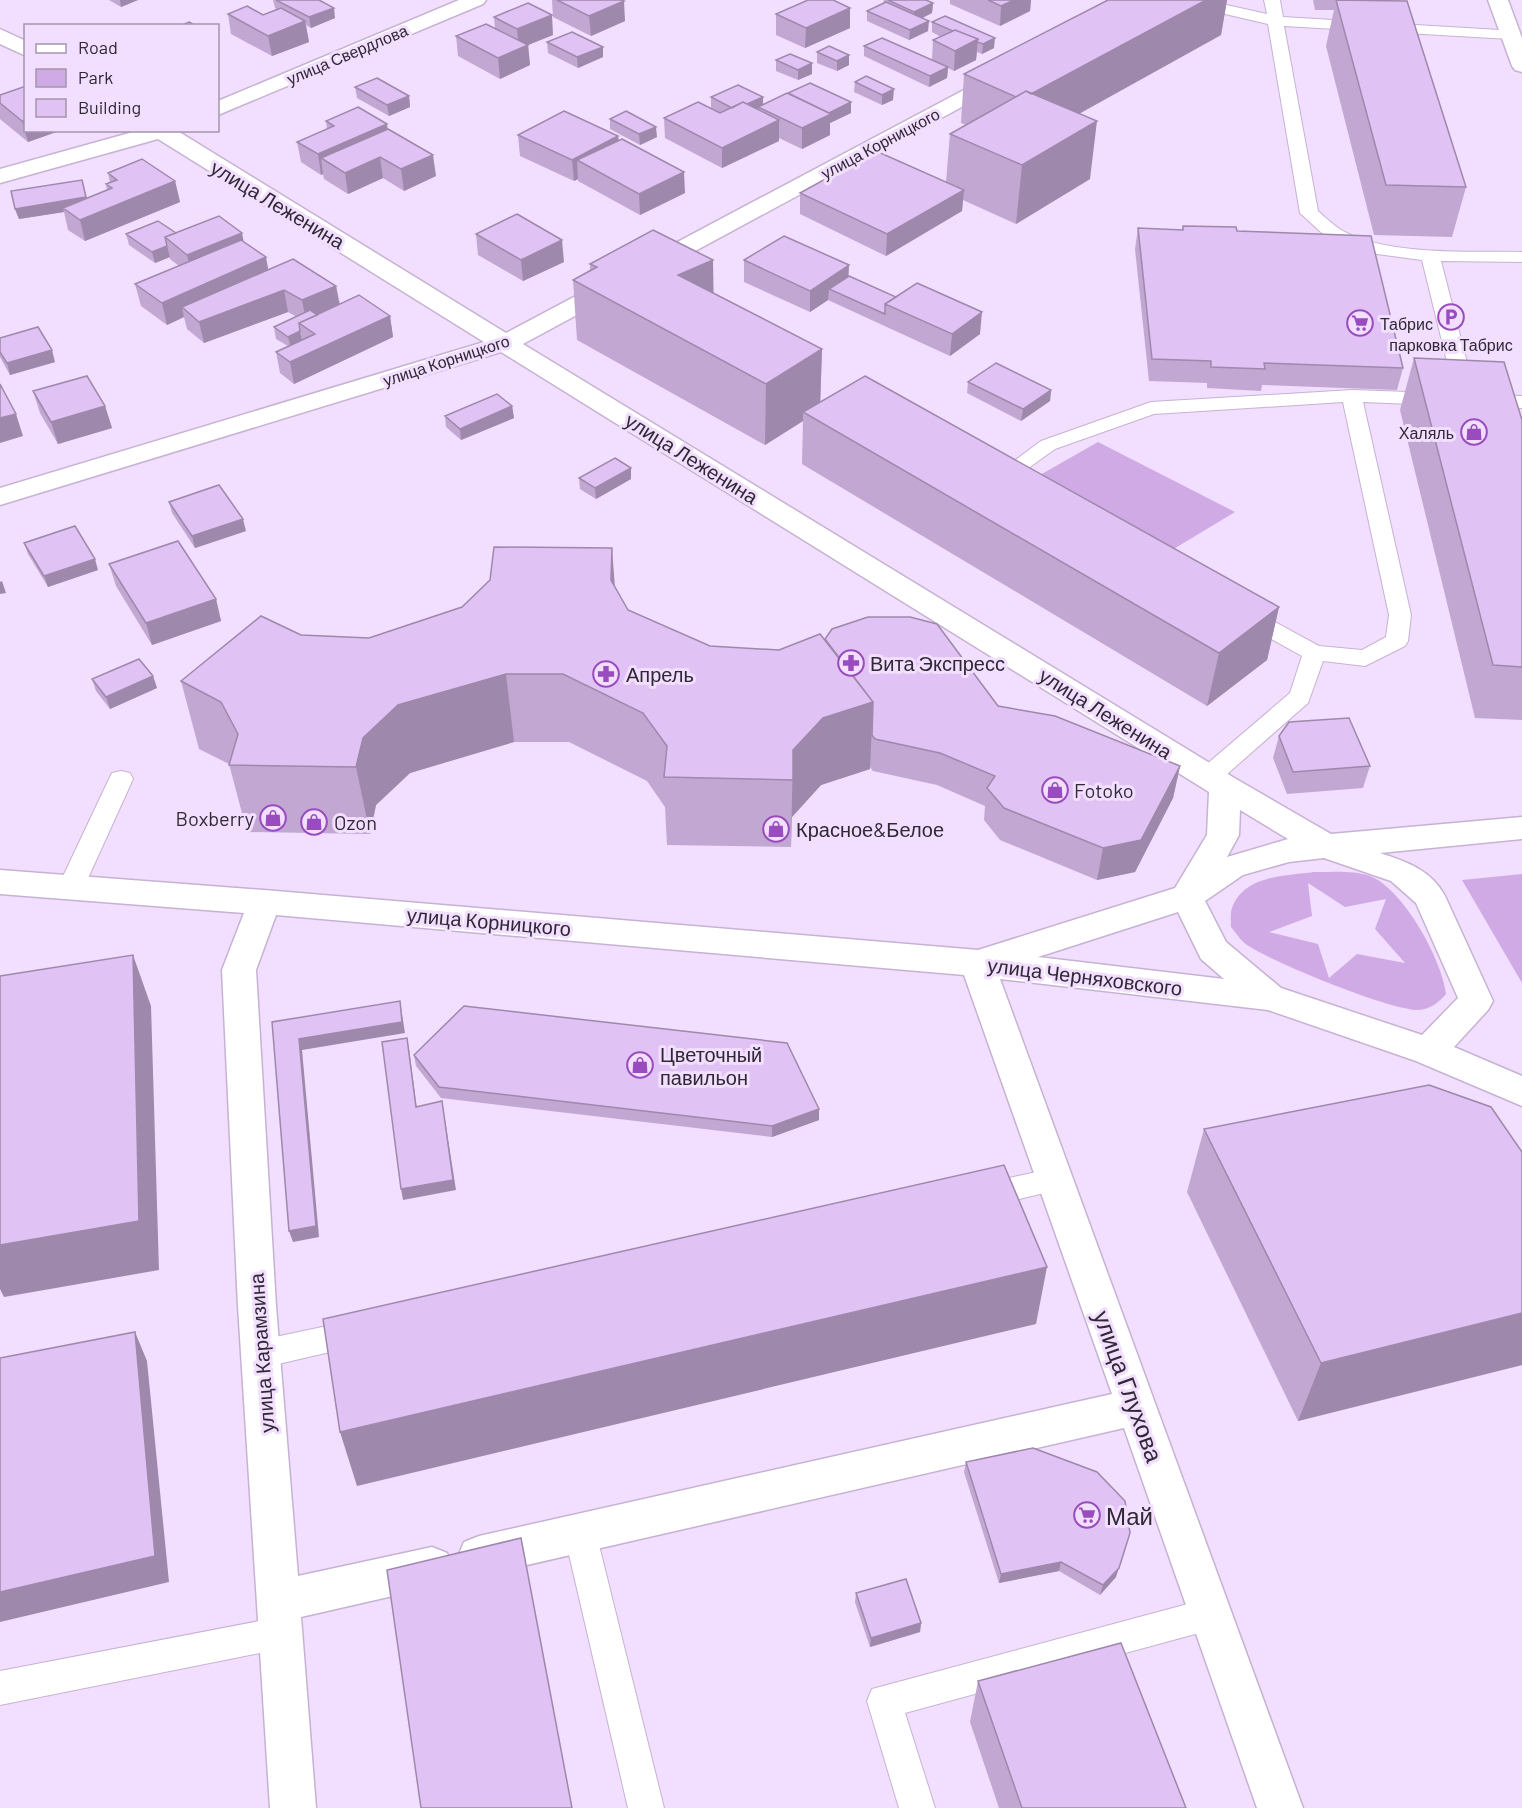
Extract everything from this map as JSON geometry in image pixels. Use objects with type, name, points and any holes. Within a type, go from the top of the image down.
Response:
[{"type":"street","name":"улица Свердлова","points":[[219,109],[476,0]]},
{"type":"street","points":[[1498,0],[1522,66]]},
{"type":"street","points":[[0,34],[24,49]]},
{"type":"street","name":"улица Корницкого","points":[[0,497],[506,343],[1022,68]]},
{"type":"street","points":[[0,176],[157,132]]},
{"type":"street","name":"улица Леженина","points":[[163,132],[1217,782],[1328,847]]},
{"type":"street","points":[[1187,897],[1223,835],[1217,782]]},
{"type":"street","name":"улица Черняховского","points":[[977,963],[1187,897],[1232,867],[1289,850],[1522,828]]},
{"type":"street","name":"улица Черняховского","points":[[1328,847],[1402,873],[1430,896],[1476,1001],[1428,1051]]},
{"type":"street","name":"улица Корницкого","points":[[0,882],[264,902],[977,963]]},
{"type":"street","name":"улица Черняховского","points":[[1187,897],[1213,950],[1269,997]]},
{"type":"street","name":"улица Карамзина","points":[[264,902],[239,970],[261,1354],[293,1808]]},
{"type":"street","name":"улица Черняховского","points":[[977,963],[1269,997],[1428,1051],[1522,1092]]},
{"type":"street","name":"улица Глухова","points":[[977,963],[1280,1808]]},
{"type":"street","points":[[279,1617],[580,1533],[1137,1407]]},
{"type":"lane","points":[[1183,0],[1276,21],[1510,34]]},
{"type":"lane","points":[[1272,0],[1309,213],[1338,236],[1377,249],[1430,254],[1522,257]]},
{"type":"lane","points":[[1430,254],[1466,400]]},
{"type":"lane","points":[[1226,604],[1314,653],[1365,658],[1397,640],[1400,615],[1352,396]]},
{"type":"lane","points":[[1036,501],[1016,490],[1012,470],[1048,445],[1151,408],[1352,396],[1522,402]]},
{"type":"lane","points":[[1217,782],[1300,697],[1314,653]]},
{"type":"lane","points":[[71,887],[121,779]]},
{"type":"lane","points":[[950,1203],[1055,1180]]},
{"type":"lane","points":[[261,1354],[389,1326]]},
{"type":"lane","points":[[580,1533],[646,1808]]},
{"type":"lane","points":[[917,1808],[884,1701],[1210,1614]]},
{"type":"lane","points":[[0,1688],[279,1617]]},
{"type":"green space","points":[[1098,442],[1235,512],[1167,553],[1033,479]]},
{"type":"green space","points":[[1314,872],[1357,873],[1370,876],[1383,883],[1419,927],[1437,963],[1446,994],[1438,1002],[1419,1010],[1384,1003],[1332,984],[1260,953],[1245,943],[1231,927],[1231,910],[1238,897],[1246,889],[1278,876]],"holes":[[[1308,883],[1345,907],[1386,899],[1375,929],[1405,963],[1357,954],[1329,978],[1318,944],[1269,932],[1312,916]]]},
{"type":"green space","points":[[1522,874],[1522,983],[1462,880]]},
{"type":"building","points":[[276,0],[319,0],[334,8],[309,17]]},
{"type":"building","points":[[557,0],[621,0],[624,1],[589,16]]},
{"type":"building","points":[[808,0],[833,0],[850,8],[806,28],[776,14]]},
{"type":"building","points":[[888,0],[926,0],[933,3],[914,12]]},
{"type":"building","points":[[988,0],[1014,0],[1001,6]]},
{"type":"building","points":[[1108,0],[1206,0],[1031,94],[1026,91],[1016,97],[964,74]]},
{"type":"building","points":[[1336,0],[1407,1],[1466,187],[1386,185]]},
{"type":"building","points":[[886,2],[929,21],[910,30],[867,11]]},
{"type":"building","points":[[528,3],[552,15],[517,29],[494,17]]},
{"type":"building","points":[[247,6],[263,15],[281,8],[305,21],[268,36],[228,14]]},
{"type":"building","points":[[945,16],[995,38],[983,44],[977,42],[978,39],[932,22]]},
{"type":"building","points":[[486,24],[528,45],[498,58],[456,36]]},
{"type":"building","points":[[955,30],[978,39],[955,51],[933,40]]},
{"type":"building","points":[[572,32],[603,47],[577,57],[547,42]]},
{"type":"building","points":[[882,38],[948,67],[930,76],[864,46]]},
{"type":"building","points":[[829,46],[849,55],[837,61],[817,52]]},
{"type":"building","points":[[790,54],[812,63],[798,70],[776,60]]},
{"type":"building","points":[[866,76],[894,89],[882,95],[855,82]]},
{"type":"building","points":[[377,78],[409,96],[387,105],[355,87]]},
{"type":"building","points":[[810,83],[851,102],[829,113],[788,93]]},
{"type":"building","points":[[738,85],[763,97],[747,104],[743,102],[732,108],[711,97]]},
{"type":"building","points":[[24,87],[24,120],[0,103],[0,95]]},
{"type":"building","points":[[1026,91],[1097,121],[1022,165],[950,134]]},
{"type":"building","points":[[787,93],[831,114],[802,128],[758,107]]},
{"type":"building","points":[[698,102],[720,113],[743,102],[779,120],[722,148],[664,118]]},
{"type":"building","points":[[358,107],[387,124],[318,154],[297,142],[334,126],[326,121]]},
{"type":"building","points":[[564,111],[618,136],[572,160],[518,135]]},
{"type":"building","points":[[626,111],[656,127],[639,134],[610,119]]},
{"type":"building","points":[[388,129],[433,155],[401,169],[380,157],[345,173],[321,158]]},
{"type":"building","points":[[622,139],[684,172],[639,194],[577,160]]},
{"type":"building","points":[[876,151],[964,190],[887,234],[800,193]]},
{"type":"building","points":[[142,159],[175,181],[80,220],[63,208],[112,188],[106,184],[117,180],[108,173]]},
{"type":"building","points":[[82,180],[86,197],[15,209],[11,191]]},
{"type":"building","points":[[517,214],[562,240],[521,260],[476,234]]},
{"type":"building","points":[[219,216],[242,233],[187,255],[165,237]]},
{"type":"building","points":[[158,221],[176,233],[165,237],[167,246],[152,252],[126,234]]},
{"type":"building","points":[[1183,226],[1236,227],[1237,231],[1371,236],[1403,368],[1264,363],[1265,369],[1211,367],[1211,361],[1152,359],[1138,228],[1183,230]]},
{"type":"building","points":[[653,230],[713,260],[678,275],[822,349],[766,384],[573,280],[597,267],[590,264]]},
{"type":"building","points":[[784,236],[849,265],[810,291],[744,260]]},
{"type":"building","points":[[241,240],[266,257],[162,303],[135,284]]},
{"type":"building","points":[[293,259],[336,286],[302,300],[284,290],[199,322],[182,307]]},
{"type":"building","points":[[849,276],[896,297],[885,304],[885,314],[829,289]]},
{"type":"building","points":[[917,283],[982,312],[952,334],[885,304]]},
{"type":"building","points":[[359,295],[390,316],[290,362],[276,352],[315,334],[299,323]]},
{"type":"building","points":[[310,310],[317,315],[299,323],[300,331],[288,337],[274,327]]},
{"type":"building","points":[[38,327],[52,350],[7,363],[0,352],[0,338]]},
{"type":"building","points":[[1414,358],[1504,362],[1522,420],[1522,667],[1493,665]]},
{"type":"building","points":[[996,363],[1051,390],[1023,409],[968,382]]},
{"type":"building","points":[[87,376],[105,406],[51,422],[33,391]]},
{"type":"building","points":[[865,376],[1279,607],[1219,653],[803,412]]},
{"type":"building","points":[[0,384],[16,414],[0,418]]},
{"type":"building","points":[[497,394],[512,406],[460,429],[445,416]]},
{"type":"building","points":[[615,458],[631,468],[595,488],[579,478]]},
{"type":"building","points":[[219,485],[243,519],[192,536],[169,502]]},
{"type":"building","points":[[75,526],[95,559],[44,576],[24,543]]},
{"type":"building","points":[[178,541],[216,599],[146,623],[109,564]]},
{"type":"building","points":[[494,547],[612,548],[611,580],[628,610],[710,646],[779,650],[820,634],[873,702],[823,718],[793,750],[793,780],[664,777],[667,746],[643,713],[563,674],[506,674],[398,705],[363,738],[356,767],[229,765],[238,734],[221,702],[181,681],[261,616],[301,635],[369,638],[462,607],[490,580]]},
{"type":"building","points":[[868,617],[910,617],[937,624],[998,706],[1055,716],[1180,766],[1141,840],[1103,848],[1004,808],[987,788],[995,776],[940,753],[875,739],[872,735],[873,702],[825,639],[832,629]]},
{"type":"building","points":[[139,659],[153,676],[106,697],[92,679]]},
{"type":"building","points":[[1349,718],[1370,766],[1293,772],[1279,736],[1289,722]]},
{"type":"building","points":[[133,955],[139,1221],[0,1245],[0,976]]},
{"type":"building","points":[[400,1001],[402,1022],[299,1039],[316,1226],[289,1231],[272,1022]]},
{"type":"building","points":[[464,1006],[787,1043],[819,1109],[772,1126],[439,1087],[414,1055]]},
{"type":"building","points":[[407,1038],[416,1107],[442,1101],[453,1180],[401,1189],[382,1042]]},
{"type":"building","points":[[1429,1085],[1491,1107],[1522,1152],[1522,1313],[1321,1363],[1204,1129]]},
{"type":"building","points":[[1004,1165],[1047,1267],[340,1432],[323,1319]]},
{"type":"building","points":[[135,1332],[155,1556],[0,1592],[0,1358]]},
{"type":"building","points":[[1033,1448],[1097,1472],[1125,1501],[1130,1533],[1119,1568],[1103,1585],[1061,1562],[1001,1574],[966,1462]]},
{"type":"building","points":[[521,1538],[572,1808],[421,1808],[387,1570]]},
{"type":"building","points":[[906,1579],[921,1623],[871,1638],[856,1593]]},
{"type":"building","points":[[1121,1643],[1186,1808],[1022,1808],[978,1681]]},
{"type":"place","name":"парковка Табрис","points":[[1451,317]]},
{"type":"place","name":"Табрис","points":[[1360,323]]},
{"type":"place","name":"Халяль","points":[[1474,432]]},
{"type":"place","name":"Вита Экспресс","points":[[851,663]]},
{"type":"place","name":"Апрель","points":[[606,674]]},
{"type":"place","name":"Fotoko","points":[[1055,790]]},
{"type":"place","name":"Boxberry","points":[[273,818]]},
{"type":"place","name":"Ozon","points":[[314,822]]},
{"type":"place","name":"Красное&Белое","points":[[776,829]]},
{"type":"place","name":"Цветочный павильон","points":[[640,1065]]},
{"type":"place","name":"Май","points":[[1087,1515]]}]
